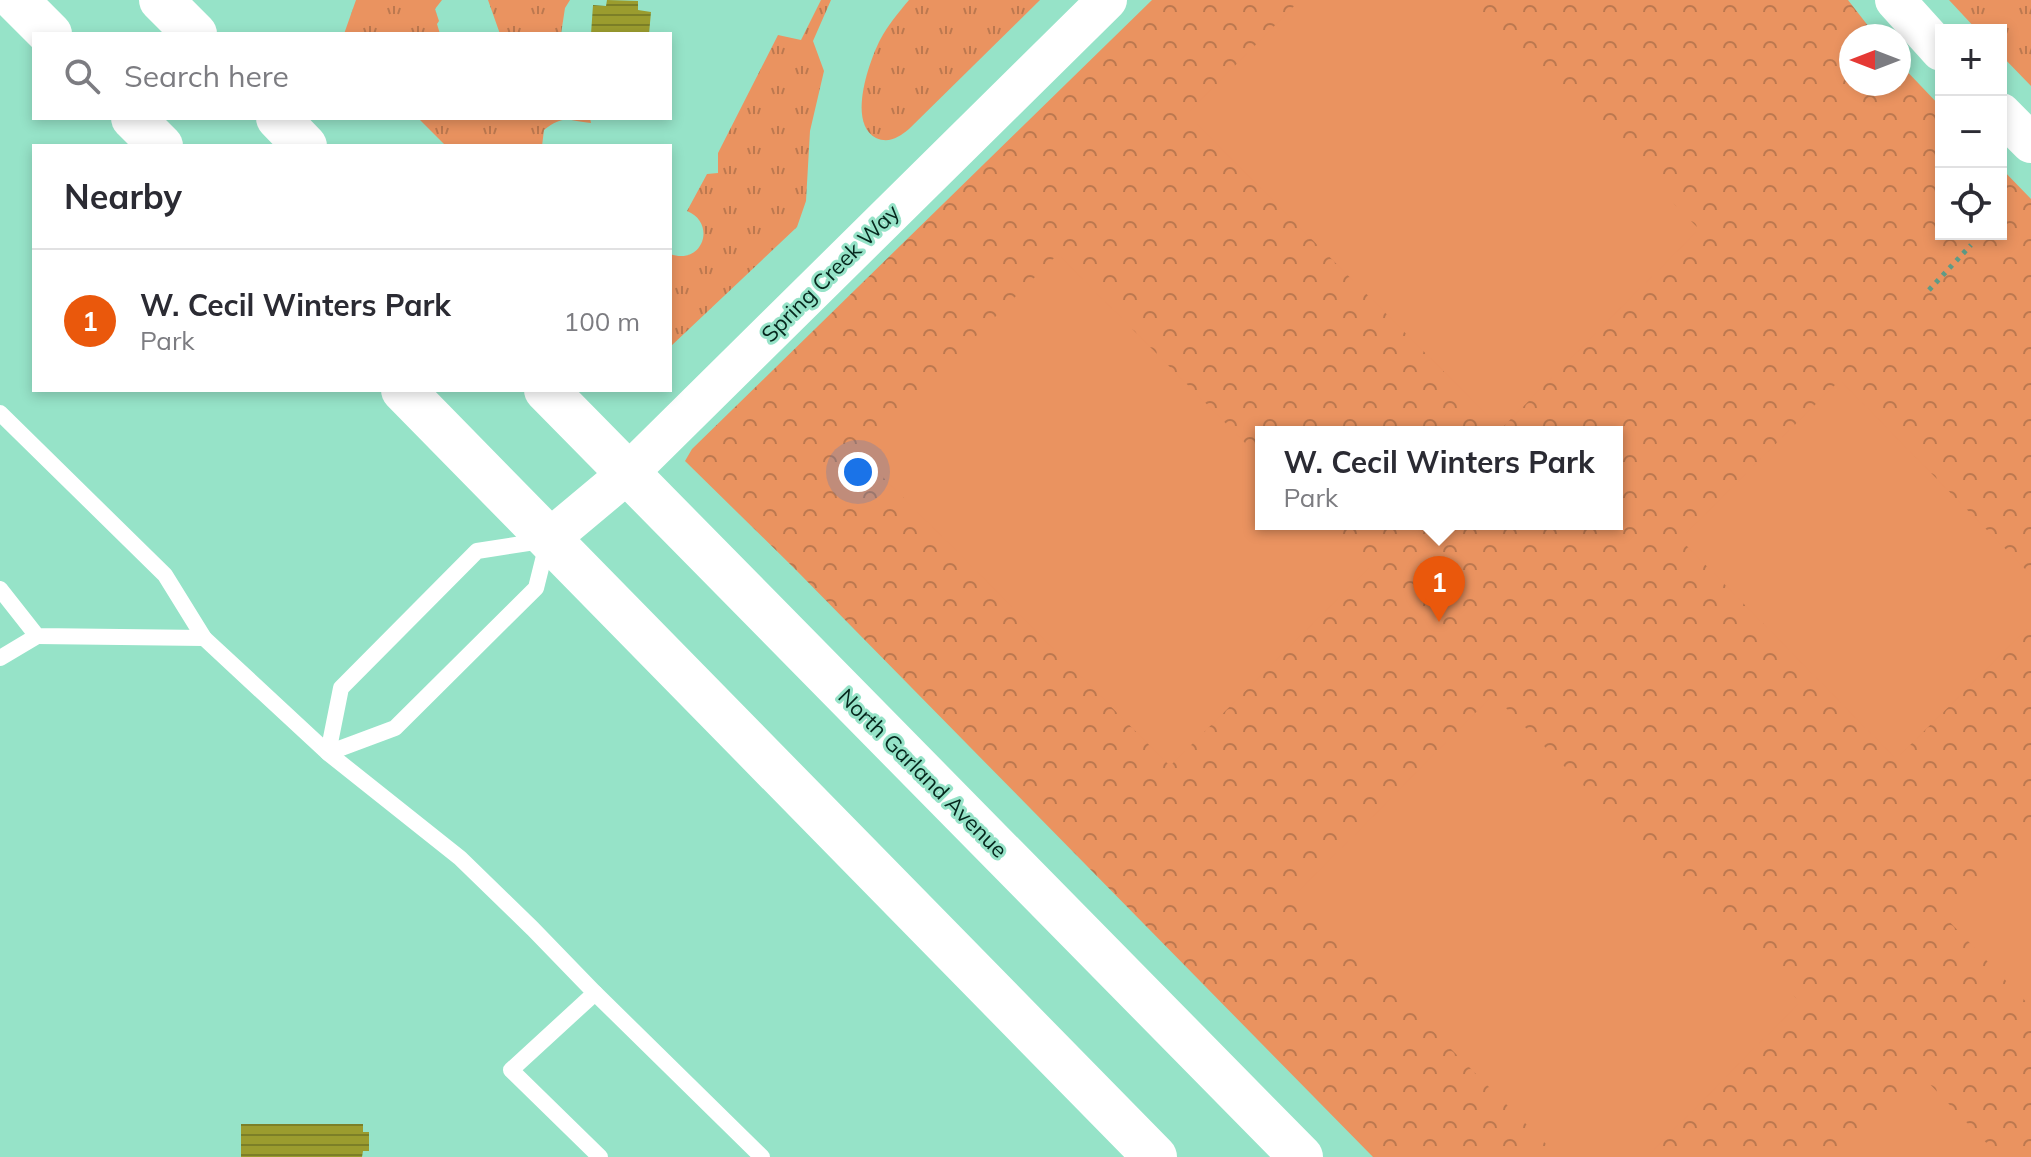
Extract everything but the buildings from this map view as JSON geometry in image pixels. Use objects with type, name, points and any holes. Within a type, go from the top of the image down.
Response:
[{"type":"main road","points":[[16,0],[48,32]]},
{"type":"main road","points":[[161,0],[193,32]]},
{"type":"main road","points":[[135,120],[159,144]]},
{"type":"main road","points":[[280,120],[303,144]]},
{"type":"main road","points":[[405,392],[1155,1157]]},
{"type":"main road","name":"North Garland Avenue","points":[[548,392],[1301,1157]]},
{"type":"street","name":"Spring Creek Way","points":[[548,540],[628,473],[1107,0]]},
{"type":"street","points":[[1895,0],[1935,44]]},
{"type":"street","points":[[2007,119],[2031,143]]},
{"type":"lane","points":[[0,413],[165,575],[204,638],[328,753],[460,858],[762,1157]]},
{"type":"lane","points":[[548,540],[536,588],[395,728],[328,753],[341,688],[477,551],[548,540]]},
{"type":"lane","points":[[0,589],[37,636]]},
{"type":"lane","points":[[0,658],[37,636],[204,638]]},
{"type":"lane","points":[[593,1155],[511,1070],[595,993]]},
{"type":"path","points":[[1929,290],[1971,245]]},
{"type":"green space","points":[[356,0],[442,0],[435,9],[439,32],[345,32]]},
{"type":"green space","points":[[488,0],[570,0],[565,8],[561,32],[499,32]]},
{"type":"green space","points":[[821,0],[831,0],[813,41],[824,71],[810,131],[806,201],[797,227],[672,345],[672,254],[691,254],[698,249],[704,233],[702,224],[687,211],[707,174],[718,173],[718,153],[778,35],[801,40]]},
{"type":"green space","points":[[909,0],[1040,0],[909,129],[894,139],[881,140],[867,130],[863,119],[866,77],[880,40]]},
{"type":"green space","points":[[1152,0],[1848,0],[1867,24],[1839,24],[1839,96],[1911,96],[1911,76],[1935,101],[1935,240],[2007,240],[2007,174],[2031,199],[2031,1157],[1373,1157],[685,461],[692,449]]},
{"type":"green space","points":[[1300,0],[1470,0],[1699,229],[1504,426],[1498,426],[1187,114]]},
{"type":"green space","points":[[1949,0],[2031,0],[2031,86],[2007,61],[2007,24],[1971,24]]},
{"type":"green space","points":[[420,120],[566,120],[544,130],[542,144],[444,144]]},
{"type":"green space","points":[[1058,254],[1255,453],[1255,530],[1331,530],[1369,568],[1170,766],[859,453]]},
{"type":"green space","points":[[1840,380],[2031,575],[2031,625],[1896,759],[1680,539]]},
{"type":"green space","points":[[1493,695],[1800,1002],[1647,1157],[1559,1157],[1296,894]]},
{"type":"green space","points":[[2031,833],[2031,1007],[1944,916]]},
{"type":"green space","points":[[1921,1075],[2000,1157],[1837,1157]]},
{"type":"shaded area","points":[[607,0],[638,1],[638,10],[651,12],[649,32],[591,32],[593,5],[606,6]]},
{"type":"shaded area","points":[[241,1124],[363,1124],[363,1132],[369,1132],[369,1151],[363,1151],[362,1157],[241,1157]]},
{"type":"place","name":"W. Cecil Winters Park","points":[[1439,622]]}]
